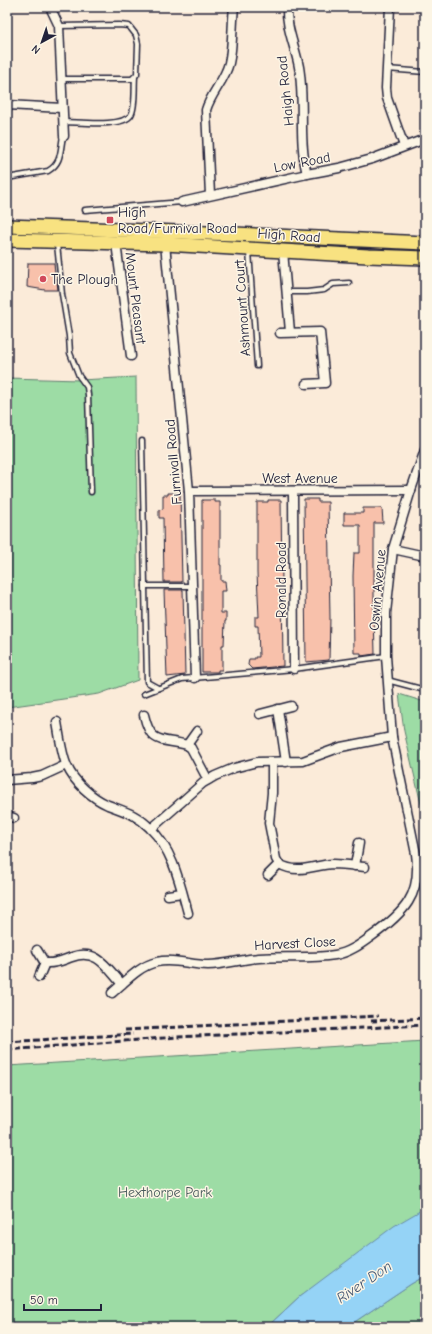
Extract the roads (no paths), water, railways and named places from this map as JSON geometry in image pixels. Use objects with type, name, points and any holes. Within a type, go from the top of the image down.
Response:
[{"type":"main road","name":"High Road","points":[[7,226],[235,234],[393,242]]},
{"type":"main road","name":"High Road","points":[[7,240],[165,244],[425,258]]},
{"type":"main road","points":[[393,242],[425,243]]},
{"type":"main road","points":[[393,242],[408,247],[425,248]]},
{"type":"street","points":[[50,7],[59,26],[64,136]]},
{"type":"street","points":[[210,194],[206,110],[208,103],[224,76],[229,63],[234,7]]},
{"type":"street","name":"Haigh Road","points":[[287,7],[288,27],[299,67],[307,174]]},
{"type":"street","points":[[390,7],[386,88],[387,98],[404,146]]},
{"type":"street","points":[[7,105],[62,108]]},
{"type":"street","name":"Low Road","points":[[182,202],[210,194],[339,168],[372,159],[425,138]]},
{"type":"street","name":"Mount Pleasant","points":[[116,243],[131,356]]},
{"type":"street","name":"Furnivall Road","points":[[165,244],[190,491],[194,678]]},
{"type":"street","points":[[283,251],[290,332]]},
{"type":"street","points":[[280,333],[320,332],[325,383],[306,384]]},
{"type":"street","name":"Oswin Avenue","points":[[392,737],[387,680],[386,613],[393,549],[425,450]]},
{"type":"street","name":"West Avenue","points":[[190,491],[411,490]]},
{"type":"street","name":"Ronald Road","points":[[293,491],[294,669]]},
{"type":"street","points":[[393,549],[425,556]]},
{"type":"street","points":[[260,714],[291,706]]},
{"type":"street","points":[[278,709],[286,762]]},
{"type":"street","points":[[144,715],[147,728],[154,737],[187,745],[191,748],[208,780]]},
{"type":"street","points":[[57,722],[66,765],[73,776],[82,786],[97,798],[107,804],[137,816],[151,829],[166,850],[178,877],[188,914]]},
{"type":"street","points":[[187,745],[198,731]]},
{"type":"street","points":[[151,829],[203,783],[240,766],[257,762],[303,761],[341,747],[392,737]]},
{"type":"street","name":"Harvest Close","points":[[112,993],[138,970],[156,962],[169,960],[196,964],[223,964],[251,958],[324,956],[343,953],[362,944],[396,918],[405,908],[414,890],[418,868],[392,737]]},
{"type":"street","points":[[272,762],[272,793],[269,823],[276,859],[279,864],[302,870],[334,864],[365,867]]},
{"type":"street","points":[[7,780],[42,776],[66,765]]},
{"type":"street","points":[[355,866],[359,843]]},
{"type":"street","points":[[268,875],[279,864]]},
{"type":"street","points":[[168,896],[182,893]]},
{"type":"street","points":[[37,950],[45,963]]},
{"type":"street","points":[[45,963],[60,962],[73,956],[89,954],[103,963],[122,984]]},
{"type":"street","points":[[39,976],[45,963]]},
{"type":"lane","points":[[59,26],[129,26],[136,35],[138,44],[137,74],[135,77],[132,114],[126,120],[110,123],[63,122]]},
{"type":"lane","points":[[387,69],[425,72]]},
{"type":"lane","points":[[61,79],[135,77]]},
{"type":"lane","points":[[7,178],[48,171],[53,168],[58,164],[64,136]]},
{"type":"lane","points":[[85,210],[182,202]]},
{"type":"lane","points":[[56,241],[62,294],[70,336],[70,353],[79,376],[87,387],[91,492]]},
{"type":"lane","name":"Ashmount Court","points":[[249,249],[257,366]]},
{"type":"lane","points":[[287,292],[324,290],[333,284],[349,283]]},
{"type":"lane","points":[[142,441],[147,682],[158,688]]},
{"type":"lane","points":[[145,586],[192,586]]},
{"type":"lane","points":[[144,694],[182,679],[294,669],[386,656]]},
{"type":"lane","points":[[387,680],[425,690]]},
{"type":"water","name":"River Don","points":[[425,1208],[425,1276],[347,1327],[267,1327],[299,1297],[394,1226]]},
{"type":"railway","points":[[125,1030],[378,1016]]},
{"type":"railway","points":[[371,1021],[425,1018]]},
{"type":"railway","points":[[7,1050],[177,1037],[425,1025]]},
{"type":"railway","points":[[7,1042],[133,1034]]},
{"type":"place","name":"High Road/Furnival Road","points":[[110,220]]},
{"type":"place","name":"The Plough","points":[[43,279]]},
{"type":"park label","name":"Hexthorpe Park","points":[[165,1192]]}]
